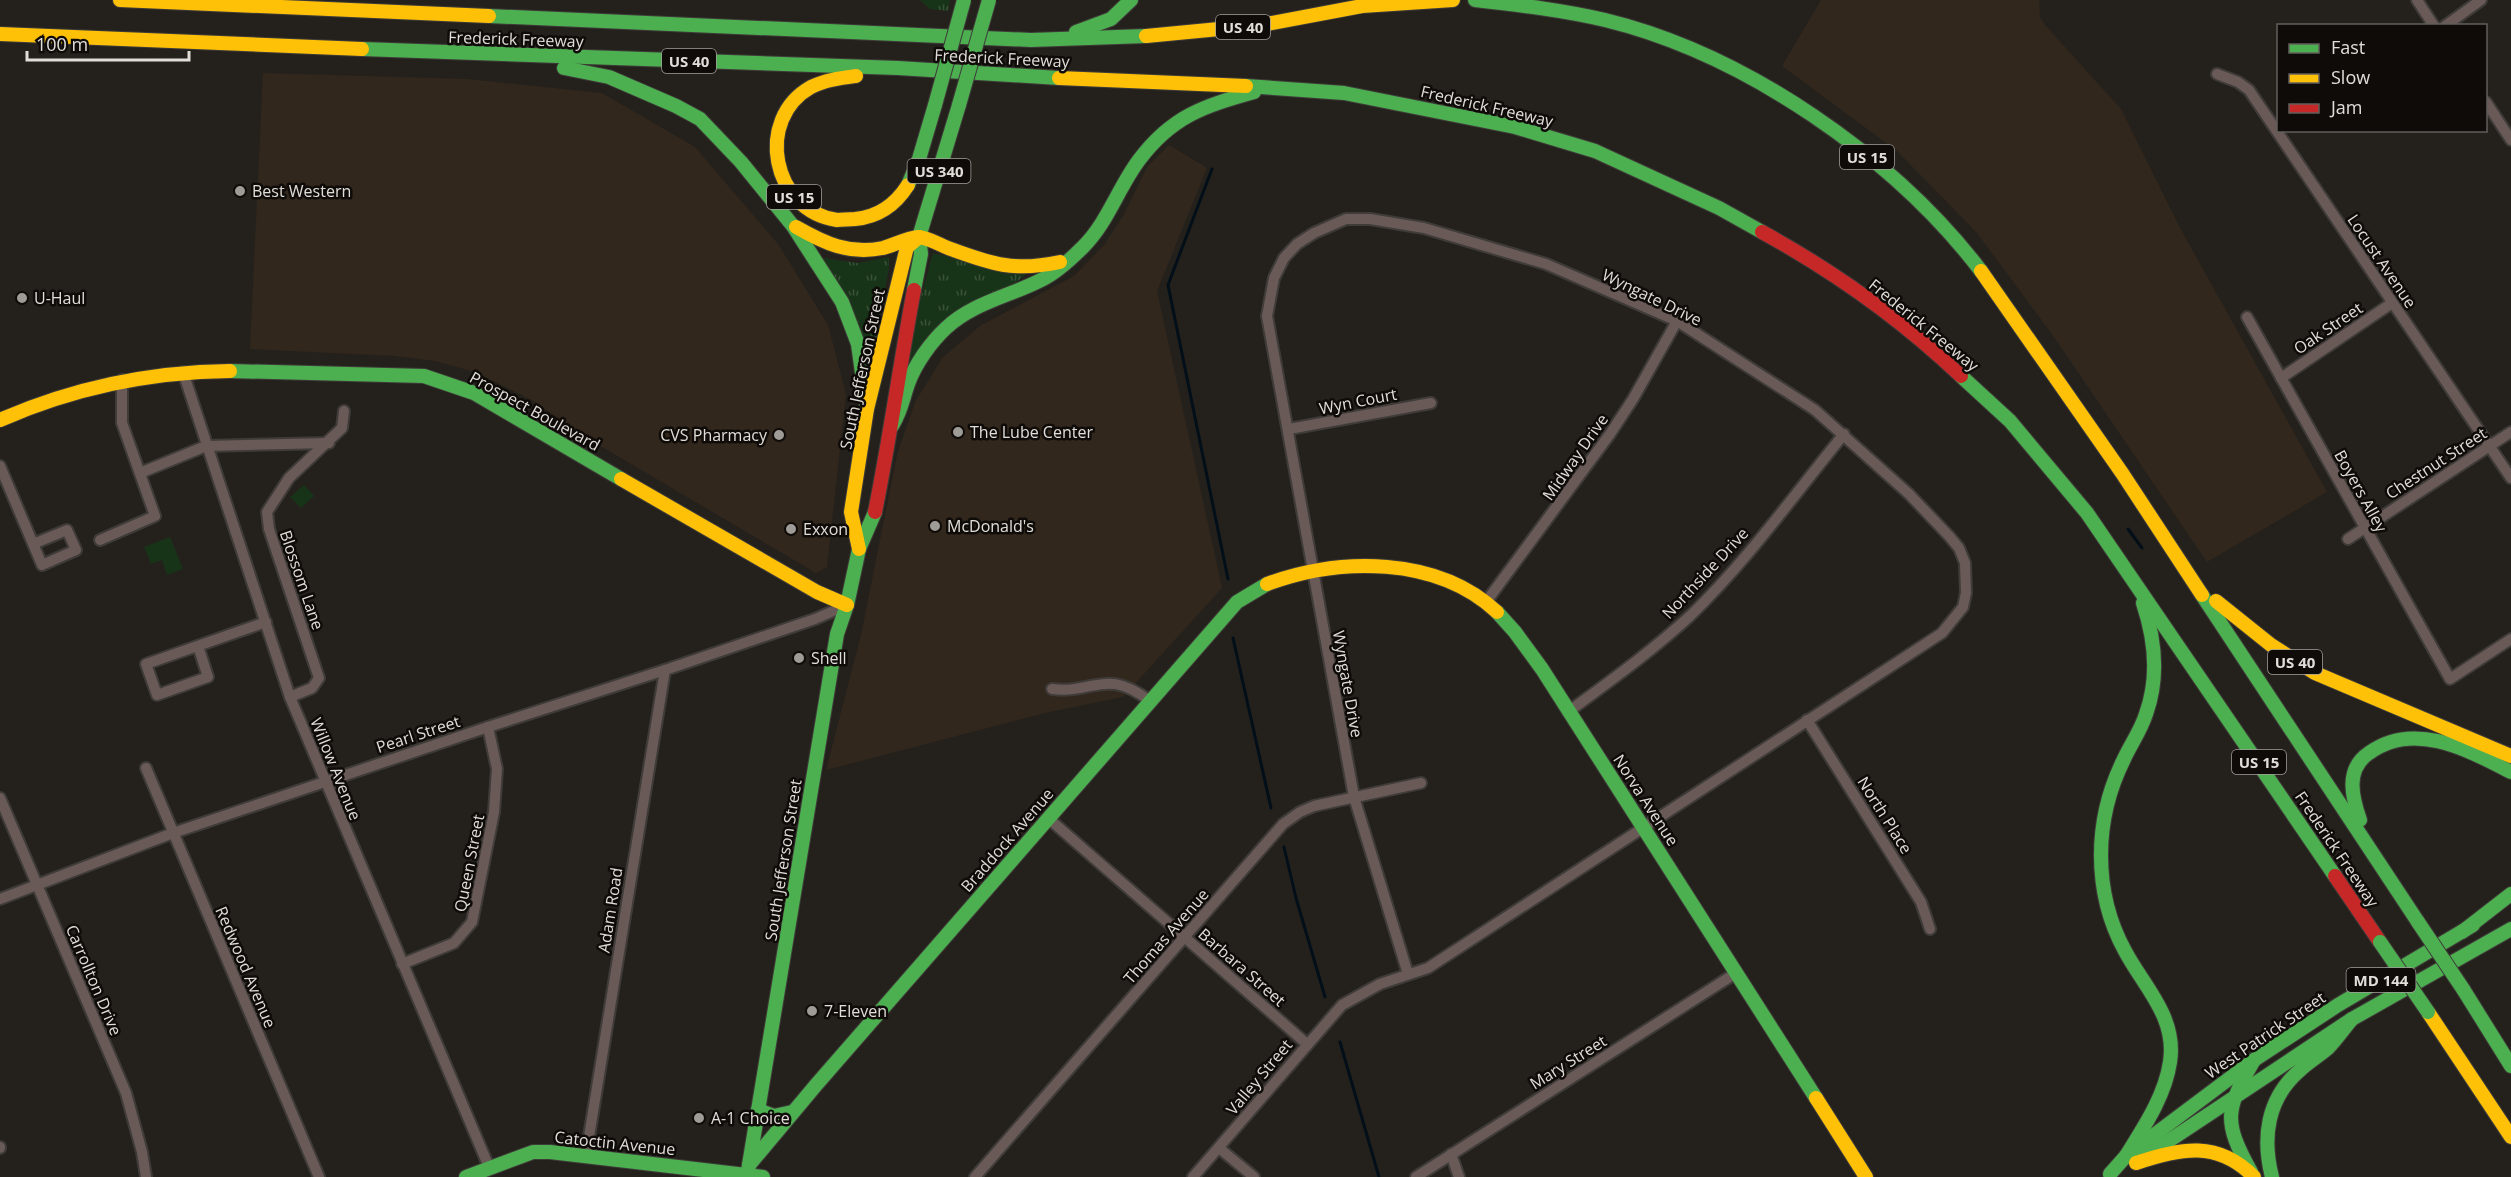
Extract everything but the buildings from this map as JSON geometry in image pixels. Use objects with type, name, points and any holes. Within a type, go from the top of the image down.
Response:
[{"type":"main road","name":"Frederick Freeway","points":[[120,0],[1031,40],[1158,36],[1261,25],[1362,6],[1453,0]]},
{"type":"main road","name":"US 40","points":[[155,0],[182,3]]},
{"type":"main road","points":[[278,0],[300,9]]},
{"type":"main road","name":"US 15","points":[[898,68],[833,79],[809,87],[791,104],[779,126],[775,150],[780,175],[799,202],[820,215],[844,220],[868,217],[891,205],[911,182],[964,0]]},
{"type":"main road","name":"South Jefferson Street","points":[[748,1172],[837,634],[847,606],[859,549],[875,512],[892,426],[895,390],[921,255],[919,237],[988,0]]},
{"type":"main road","points":[[1031,40],[1099,25],[1117,15],[1131,0]]},
{"type":"main road","name":"Frederick Freeway","points":[[1475,0],[1521,2],[1564,9],[1676,42],[1752,77],[1819,119],[1893,177],[1945,228],[1986,279],[2135,492],[2463,989],[2511,1066]]},
{"type":"main road","name":"Frederick Freeway","points":[[0,34],[898,68],[1035,77],[1272,87],[1344,93],[1515,127],[1595,151],[1719,208],[1786,245],[1867,299],[1935,351],[1985,396],[2040,455],[2087,513],[2136,583],[2511,1137]]},
{"type":"main road","points":[[481,54],[609,77],[676,106],[700,120],[793,225],[830,281],[850,321],[858,344],[867,409]]},
{"type":"main road","points":[[892,426],[902,410],[908,384],[918,363],[946,328],[972,309],[1045,278],[1082,248],[1102,224],[1139,160],[1167,129],[1192,112],[1210,104],[1272,87]]},
{"type":"main road","points":[[793,225],[826,244],[849,251],[880,249],[919,237],[1002,264],[1027,268],[1068,260]]},
{"type":"main road","name":"South Jefferson Street","points":[[859,549],[851,512],[867,409],[907,247],[919,237]]},
{"type":"main road","name":"Prospect Boulevard","points":[[0,420],[27,408],[122,380],[183,372],[267,371],[424,376],[474,393],[738,548],[847,606]]},
{"type":"main road","name":"US 40","points":[[2135,492],[2214,599],[2280,653],[2331,681],[2511,756]]},
{"type":"main road","name":"Norva Avenue","points":[[1312,571],[1368,565],[1402,568],[1452,584],[1486,602],[1517,635],[1645,827],[1866,1177]]},
{"type":"main road","name":"Braddock Avenue","points":[[748,1172],[792,1113],[1237,602],[1267,582],[1312,571]]},
{"type":"main road","points":[[2131,1159],[2159,1097],[2168,1072],[2171,1051],[2167,1020],[2116,934],[2104,896],[2102,874],[2102,836],[2108,798],[2123,760],[2141,730],[2150,705],[2153,687],[2154,664],[2150,622],[2136,583]]},
{"type":"main road","points":[[2371,849],[2352,796],[2351,784],[2354,771],[2361,759],[2381,743],[2395,738],[2413,736],[2445,744],[2488,760],[2511,772]]},
{"type":"main road","points":[[2462,932],[2511,894]]},
{"type":"main road","name":"West Patrick Street","points":[[2108,1176],[2254,1060],[2338,1005],[2511,903]]},
{"type":"main road","name":"West Patrick Street","points":[[2131,1159],[2352,1018],[2511,929]]},
{"type":"main road","points":[[2272,1177],[2267,1156],[2266,1132],[2274,1102],[2287,1082],[2328,1048],[2352,1018]]},
{"type":"main road","points":[[2497,1045],[2511,1061]]},
{"type":"main road","points":[[2253,1176],[2239,1151],[2232,1125],[2231,1104],[2254,1060]]},
{"type":"main road","points":[[2469,1074],[2508,1145],[2511,1155]]},
{"type":"main road","points":[[758,1110],[774,1116],[792,1113]]},
{"type":"main road","points":[[2131,1159],[2199,1148],[2220,1154],[2253,1176]]},
{"type":"main road","name":"Catoctin Avenue","points":[[466,1177],[533,1152],[586,1155],[748,1172],[764,1177]]},
{"type":"street","points":[[2417,0],[2433,24]]},
{"type":"street","points":[[2448,24],[2481,0]]},
{"type":"street","name":"Locust Avenue","points":[[2217,74],[2238,81],[2248,90],[2511,478]]},
{"type":"street","points":[[2487,104],[2511,140]]},
{"type":"street","name":"Wyngate Drive","points":[[1350,999],[1380,984],[1428,968],[1942,633],[1963,607],[1966,593],[1965,563],[1959,548],[1908,494],[1844,434],[1793,395],[1677,321],[1546,264],[1424,228],[1370,219],[1346,219],[1330,224],[1297,244],[1284,258],[1274,278],[1267,316],[1354,797],[1408,974]]},
{"type":"street","name":"Oak Street","points":[[2281,378],[2392,303]]},
{"type":"street","name":"Boyers Alley","points":[[2247,317],[2450,679],[2511,639]]},
{"type":"street","name":"Midway Drive","points":[[1486,602],[1610,435],[1677,321]]},
{"type":"street","name":"Willow Avenue","points":[[183,372],[290,697],[489,1167]]},
{"type":"street","points":[[100,540],[155,516],[122,423],[122,380]]},
{"type":"street","name":"Wyn Court","points":[[1289,429],[1431,403]]},
{"type":"street","name":"Blossom Lane","points":[[290,697],[312,688],[319,678],[269,529],[267,512],[289,478],[342,428],[344,411]]},
{"type":"street","name":"Chestnut Street","points":[[2348,539],[2511,432]]},
{"type":"street","name":"Northside Drive","points":[[1568,712],[1647,653],[1690,615],[1730,573],[1844,434]]},
{"type":"street","points":[[140,473],[206,446],[329,442]]},
{"type":"street","points":[[0,466],[33,544]]},
{"type":"street","name":"Pearl Street","points":[[0,899],[173,833],[664,670],[847,606]]},
{"type":"street","points":[[198,646],[208,677],[157,695],[146,664],[266,622]]},
{"type":"street","name":"Adam Road","points":[[586,1155],[664,670]]},
{"type":"street","points":[[1052,689],[1071,690],[1099,684],[1120,684],[1138,692],[1150,701]]},
{"type":"street","name":"North Place","points":[[1807,720],[1922,902],[1930,929]]},
{"type":"street","name":"Queen Street","points":[[402,964],[454,943],[472,922],[495,812],[497,769],[488,727]]},
{"type":"street","name":"Redwood Avenue","points":[[146,768],[320,1177]]},
{"type":"street","name":"Thomas Avenue","points":[[975,1177],[1283,824],[1300,812],[1314,806],[1420,783]]},
{"type":"street","name":"Carrollton Drive","points":[[0,798],[126,1093],[142,1152],[146,1177]]},
{"type":"street","name":"Barbara Street","points":[[1048,818],[1307,1044]]},
{"type":"street","name":"Mary Street","points":[[1416,1177],[1736,973]]},
{"type":"street","name":"Valley Street","points":[[1193,1177],[1307,1044],[1350,999]]},
{"type":"street","points":[[1219,1148],[1254,1177]]},
{"type":"street","points":[[1451,1154],[1459,1177]]},
{"type":"shaded area","points":[[1821,0],[2039,0],[2040,17],[2045,25],[2121,109],[2179,226],[2327,492],[2207,562],[2054,337],[1977,233],[1897,151],[1782,66]]},
{"type":"shaded area","points":[[263,73],[467,79],[602,93],[695,147],[778,244],[828,325],[846,394],[827,567],[816,573],[592,441],[532,400],[475,372],[435,361],[395,356],[250,349]]},
{"type":"shaded area","points":[[1169,145],[1207,168],[1157,291],[1222,588],[1123,697],[1049,712],[826,770],[861,635],[897,455],[915,402],[943,357],[980,326],[1074,276],[1104,245],[1123,216],[1147,167]]},
{"type":"green space","points":[[920,0],[950,0],[948,11],[930,9]]},
{"type":"green space","points":[[933,253],[1027,274],[909,363],[920,300]]},
{"type":"green space","points":[[889,257],[871,366],[824,258],[858,263]]},
{"type":"green space","points":[[304,485],[314,496],[301,508],[290,497]]},
{"type":"green space","points":[[170,537],[183,569],[167,575],[162,560],[151,564],[144,547]]},
{"type":"waterway","points":[[1212,169],[1168,285],[1228,579]]},
{"type":"waterway","points":[[2128,529],[2142,548]]},
{"type":"waterway","points":[[1233,638],[1271,808]]},
{"type":"waterway","points":[[1284,847],[1296,898],[1325,997]]},
{"type":"waterway","points":[[1340,1042],[1379,1177]]},
{"type":"traffic: fast","points":[[935,105],[964,0]]},
{"type":"traffic: fast","points":[[959,105],[989,0]]},
{"type":"traffic: fast","points":[[1076,32],[1111,19],[1131,0]]},
{"type":"traffic: fast","points":[[1475,0],[1605,20],[1658,36],[1711,58],[1763,84],[1861,150],[1905,188],[1946,229],[1981,271]]},
{"type":"traffic: fast","points":[[489,16],[1031,40],[1146,36]]},
{"type":"traffic: fast","points":[[362,49],[898,68],[1059,78]]},
{"type":"traffic: fast","points":[[564,68],[609,77],[676,106],[700,119],[741,162],[793,226],[842,302],[858,344],[867,409]]},
{"type":"traffic: fast","points":[[1246,86],[1344,93],[1515,127],[1595,151],[1719,208],[1762,232]]},
{"type":"traffic: fast","points":[[892,426],[919,361],[946,328],[968,312],[1054,273],[1069,260],[1092,237],[1139,160],[1151,145],[1177,123],[1204,108],[1254,92]]},
{"type":"traffic: fast","points":[[908,185],[919,159],[935,105]]},
{"type":"traffic: fast","points":[[914,290],[921,254],[919,237],[959,105]]},
{"type":"traffic: fast","points":[[230,371],[424,376],[474,393],[621,479]]},
{"type":"traffic: fast","points":[[1961,376],[2010,421],[2087,513],[2335,876]]},
{"type":"traffic: fast","points":[[747,1177],[837,634],[847,605],[859,549],[875,512]]},
{"type":"traffic: fast","points":[[749,1165],[1237,602],[1267,584]]},
{"type":"traffic: fast","points":[[2202,595],[2418,922]]},
{"type":"traffic: fast","points":[[2126,1156],[2153,1111],[2164,1087],[2171,1046],[2164,1017],[2114,929],[2104,893],[2101,868],[2102,830],[2110,794],[2119,770],[2144,720],[2153,687],[2153,644],[2143,603]]},
{"type":"traffic: fast","points":[[1497,612],[1542,669],[1816,1098]]},
{"type":"traffic: fast","points":[[2360,820],[2353,793],[2353,775],[2361,760],[2386,743],[2404,739],[2441,742],[2477,755],[2511,772]]},
{"type":"traffic: fast","points":[[2462,932],[2511,894]]},
{"type":"traffic: fast","points":[[2418,922],[2463,989]]},
{"type":"traffic: fast","points":[[2110,1174],[2126,1156],[2254,1060],[2338,1005],[2473,925]]},
{"type":"traffic: fast","points":[[2146,1156],[2352,1019],[2511,929]]},
{"type":"traffic: fast","points":[[2380,942],[2428,1012]]},
{"type":"traffic: fast","points":[[2463,989],[2511,1066]]},
{"type":"traffic: fast","points":[[2272,1177],[2268,1134],[2270,1120],[2280,1094],[2299,1071],[2328,1048],[2352,1019]]},
{"type":"traffic: fast","points":[[2251,1172],[2235,1139],[2231,1115],[2238,1091],[2254,1060]]},
{"type":"traffic: fast","points":[[758,1110],[774,1116],[792,1112]]},
{"type":"traffic: fast","points":[[466,1177],[533,1152],[550,1152],[763,1177]]},
{"type":"traffic: slow","points":[[120,0],[489,16]]},
{"type":"traffic: slow","points":[[1146,36],[1261,25],[1362,6],[1453,0]]},
{"type":"traffic: slow","points":[[0,34],[362,49]]},
{"type":"traffic: slow","points":[[856,76],[811,87],[793,102],[782,120],[777,141],[778,162],[785,182],[798,200],[815,213],[837,220],[871,216],[892,204],[908,185]]},
{"type":"traffic: slow","points":[[1059,78],[1246,86]]},
{"type":"traffic: slow","points":[[796,227],[827,243],[848,249],[871,250],[922,237],[948,248],[1003,265],[1029,266],[1060,262]]},
{"type":"traffic: slow","points":[[859,549],[851,512],[867,409],[907,247],[919,237]]},
{"type":"traffic: slow","points":[[1981,271],[2122,473],[2202,595]]},
{"type":"traffic: slow","points":[[0,420],[28,408],[84,390],[170,374],[230,371]]},
{"type":"traffic: slow","points":[[621,479],[817,592],[847,605]]},
{"type":"traffic: slow","points":[[1267,584],[1325,569],[1356,566],[1387,567],[1417,571],[1446,580],[1473,594],[1497,612]]},
{"type":"traffic: slow","points":[[2216,601],[2271,645],[2315,673],[2511,756]]},
{"type":"traffic: slow","points":[[2428,1012],[2511,1137]]},
{"type":"traffic: slow","points":[[1816,1098],[1866,1177]]},
{"type":"traffic: slow","points":[[2136,1163],[2183,1151],[2212,1152],[2227,1157],[2254,1177]]},
{"type":"traffic: jam","points":[[1762,232],[1815,263],[1891,316],[1961,376]]},
{"type":"traffic: jam","points":[[875,512],[914,290]]},
{"type":"traffic: jam","points":[[2335,876],[2380,942]]},
{"type":"place","name":"Best Western","points":[[240,191]]},
{"type":"place","name":"U-Haul","points":[[22,298]]},
{"type":"place","name":"The Lube Center","points":[[958,432]]},
{"type":"place","name":"CVS Pharmacy","points":[[779,435]]},
{"type":"place","name":"McDonald's","points":[[935,526]]},
{"type":"place","name":"Exxon","points":[[791,529]]},
{"type":"place","name":"Shell","points":[[799,658]]},
{"type":"place","name":"7-Eleven","points":[[812,1011]]},
{"type":"place","name":"A-1 Choice","points":[[699,1118]]}]
